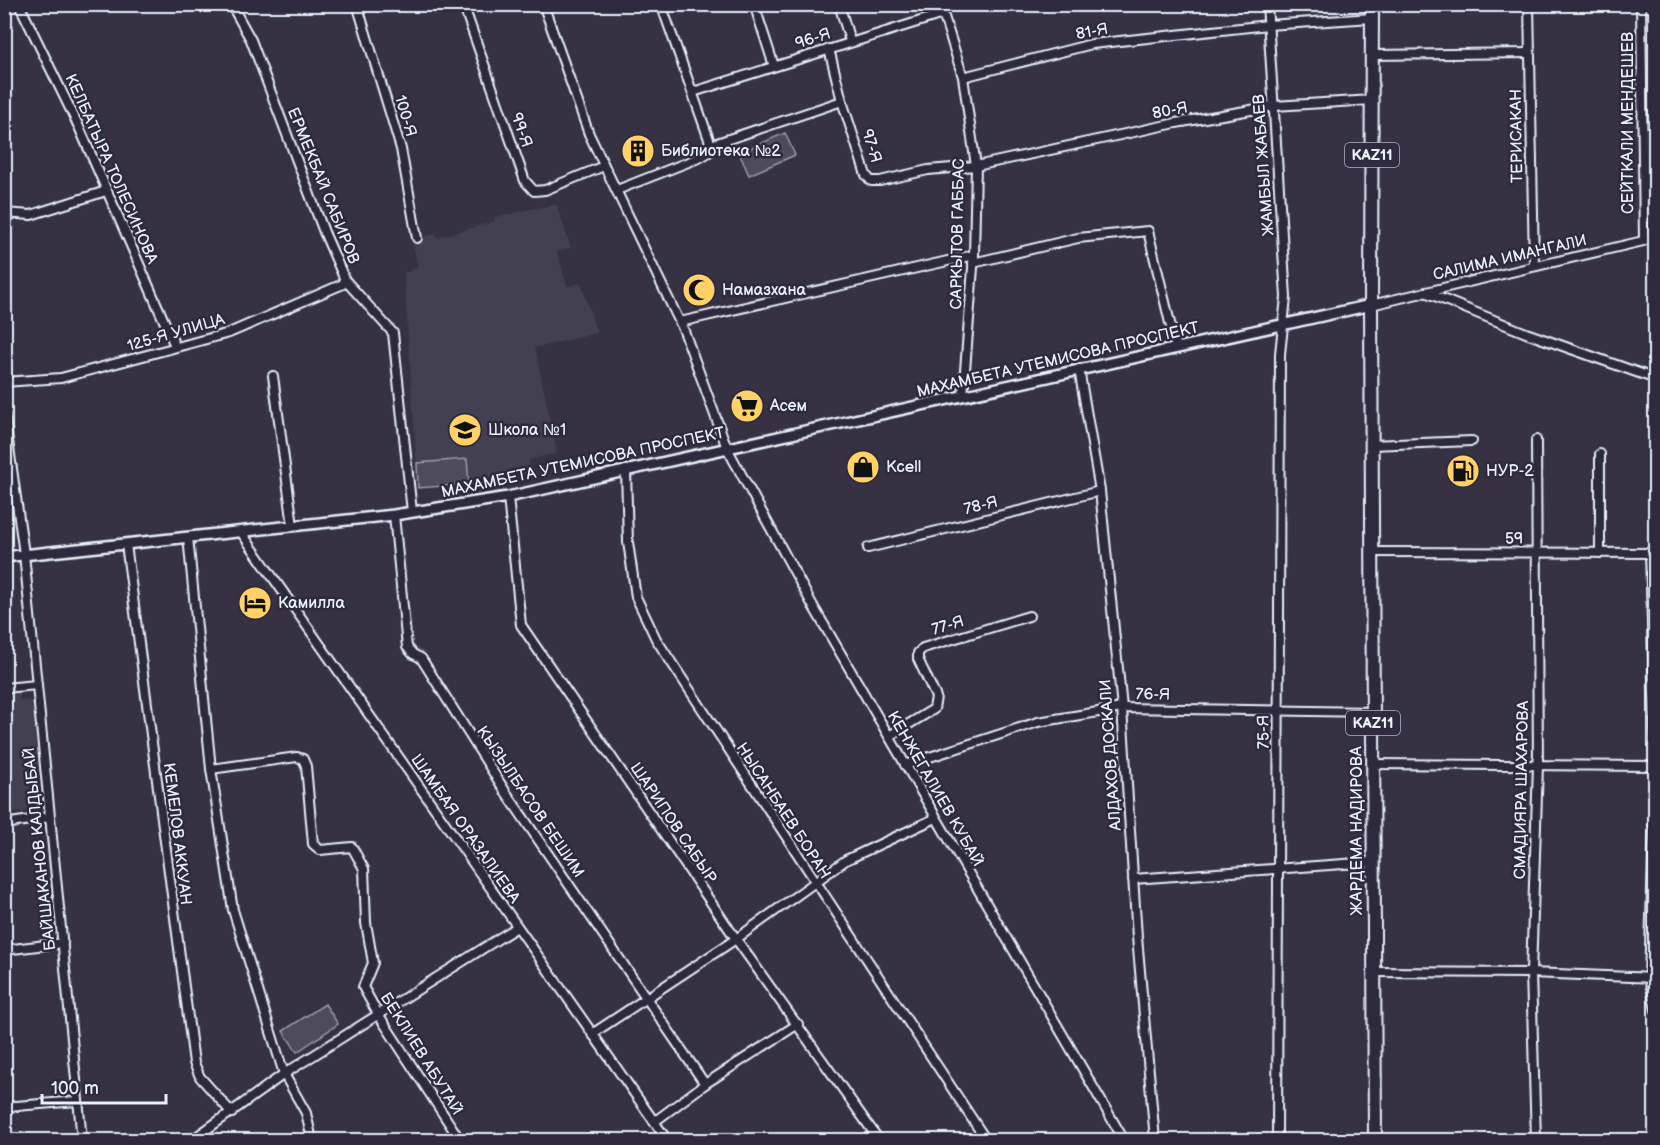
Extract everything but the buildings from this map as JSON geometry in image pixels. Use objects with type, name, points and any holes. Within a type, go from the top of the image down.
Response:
[{"type":"highway","name":"KAZ11","points":[[1371,305],[1372,4]]},
{"type":"highway","name":"ЖАРДЕМА НАДИРОВА","points":[[1371,305],[1375,1140]]},
{"type":"street","name":"КЕЛБАТЫРА ТОЛЕСИНОВА","points":[[19,4],[80,127],[175,346]]},
{"type":"street","name":"ЕРМЕКБАЙ САБИРОВ","points":[[231,4],[251,40],[324,232],[345,280],[393,333],[412,512]]},
{"type":"street","name":"100-Я","points":[[357,4],[401,149],[417,237]]},
{"type":"street","name":"99-Я","points":[[463,4],[525,181],[534,191],[545,190],[604,166]]},
{"type":"street","name":"КЕНЖЕГАЛИЕВ КУБАЙ","points":[[543,4],[604,166],[680,322],[727,448],[813,606],[1124,1140]]},
{"type":"street","points":[[617,190],[701,157],[709,152],[711,146],[661,4]]},
{"type":"street","points":[[754,4],[774,66]]},
{"type":"street","points":[[839,4],[850,41]]},
{"type":"street","name":"САРКЫТОВ ГАББАС","points":[[940,4],[963,77],[976,166],[974,259],[963,396]]},
{"type":"street","name":"ЖАМБЫЛ ЖАБАЕВ","points":[[1267,4],[1286,297],[1284,324]]},
{"type":"street","name":"ТЕРИСАКАН","points":[[1528,4],[1534,266]]},
{"type":"street","name":"СЕЙТКАЛИ МЕНДЕШЕВ","points":[[1641,4],[1644,240]]},
{"type":"street","name":"96-Я","points":[[693,92],[850,41],[943,14]]},
{"type":"street","name":"81-Я","points":[[963,77],[1092,44],[1268,25],[1372,18]]},
{"type":"street","name":"97-Я","points":[[829,49],[842,101],[866,175],[871,181],[928,170],[976,166]]},
{"type":"street","points":[[1373,55],[1529,53]]},
{"type":"street","name":"80-Я","points":[[976,166],[1176,123],[1274,106],[1373,100]]},
{"type":"street","points":[[711,146],[842,101]]},
{"type":"street","points":[[4,213],[31,215],[106,191]]},
{"type":"street","points":[[680,322],[1078,238],[1148,231],[1176,348]]},
{"type":"street","name":"САЛИМА ИМАНГАЛИ","points":[[1371,305],[1656,238]]},
{"type":"street","name":"125-Я УЛИЦА","points":[[4,382],[61,378],[229,333],[343,284],[345,280]]},
{"type":"street","points":[[1425,292],[1526,333],[1656,379]]},
{"type":"street","name":"МАХАМБЕТА УТЕМИСОВА ПРОСПЕКТ","points":[[4,557],[394,515],[508,497],[1371,305]]},
{"type":"street","name":"75-Я","points":[[1277,1140],[1280,354],[1284,324]]},
{"type":"street","name":"АЛДАХОВ ДОСКАЛИ","points":[[1080,369],[1100,491],[1122,708],[1133,879],[1155,1140]]},
{"type":"street","points":[[273,376],[293,526]]},
{"type":"street","name":"БАЙШАКАНОВ КАЛДЫБАЙ","points":[[4,412],[24,554],[82,1140]]},
{"type":"street","name":"СМАДИЯРА ШАХАРОВА","points":[[1536,440],[1538,765],[1531,973],[1536,1140]]},
{"type":"street","points":[[1371,445],[1472,441]]},
{"type":"street","points":[[1600,454],[1600,553]]},
{"type":"street","name":"НЫСАНБАЕВ БОРАН","points":[[626,471],[628,542],[636,597],[656,639],[813,882],[986,1140]]},
{"type":"street","points":[[4,486],[15,485]]},
{"type":"street","name":"78-Я","points":[[868,548],[1100,491]]},
{"type":"street","name":"ШАРИПОВ САБЫР","points":[[508,497],[521,625],[736,939],[879,1140]]},
{"type":"street","name":"КЫЗЫЛБАСОВ БЕШИМ","points":[[394,515],[407,647],[421,658],[505,792],[705,1084]]},
{"type":"street","name":"ШАМБАЯ ОРАЗАЛИЕВА","points":[[242,532],[667,1140]]},
{"type":"street","points":[[188,537],[211,769],[233,910],[284,1074],[306,1113],[312,1140]]},
{"type":"street","name":"КЕМЕЛОВ АККУАН","points":[[126,544],[194,1063],[200,1077],[232,1113]]},
{"type":"street","name":"59","points":[[1372,552],[1653,553]]},
{"type":"street","points":[[1653,553],[1656,766],[1652,978],[1656,1010]]},
{"type":"street","name":"77-Я","points":[[889,736],[934,709],[937,704],[936,697],[918,659],[918,653],[923,648],[1029,616]]},
{"type":"street","points":[[4,688],[37,685]]},
{"type":"street","name":"76-Я","points":[[905,765],[1038,722],[1122,708],[1373,712]]},
{"type":"street","name":"БЕКЛИЕВ АБУТАЙ","points":[[211,769],[297,757],[303,759],[306,766],[313,844],[320,850],[352,847],[364,869],[366,923],[373,963],[363,987],[460,1140]]},
{"type":"street","points":[[1373,764],[1656,766]]},
{"type":"street","points":[[4,824],[50,817]]},
{"type":"street","points":[[592,1034],[736,939],[813,882],[875,845],[936,818]]},
{"type":"street","points":[[1133,879],[1279,871],[1372,862]]},
{"type":"street","points":[[192,1140],[284,1074],[517,927]]},
{"type":"street","points":[[4,950],[63,943]]},
{"type":"street","points":[[1374,972],[1531,973],[1652,978]]},
{"type":"street","points":[[654,1122],[705,1084],[798,1024]]},
{"type":"street","points":[[4,1107],[78,1101]]},
{"type":"shaded area","points":[[785,133],[795,155],[749,175],[739,153]]},
{"type":"shaded area","points":[[556,204],[571,247],[557,252],[567,286],[581,283],[597,333],[535,348],[557,453],[529,460],[530,479],[418,488],[404,273],[418,267],[412,240],[435,234],[437,238],[495,221],[495,217]]},
{"type":"shaded area","points":[[467,459],[469,484],[418,488],[417,463]]},
{"type":"shaded area","points":[[19,688],[20,700],[33,701],[40,805],[32,811],[5,814],[4,689]]},
{"type":"shaded area","points":[[325,1004],[338,1024],[297,1052],[283,1031]]},
{"type":"place","name":"Библиотека №2","points":[[638,151]]},
{"type":"place","name":"Намазхана","points":[[699,290]]},
{"type":"place","name":"Асем","points":[[747,406]]},
{"type":"place","name":"Школа №1","points":[[465,430]]},
{"type":"place","name":"Kcell","points":[[863,467]]},
{"type":"place","name":"НУР-2","points":[[1463,471]]},
{"type":"place","name":"Камилла","points":[[255,603]]}]
